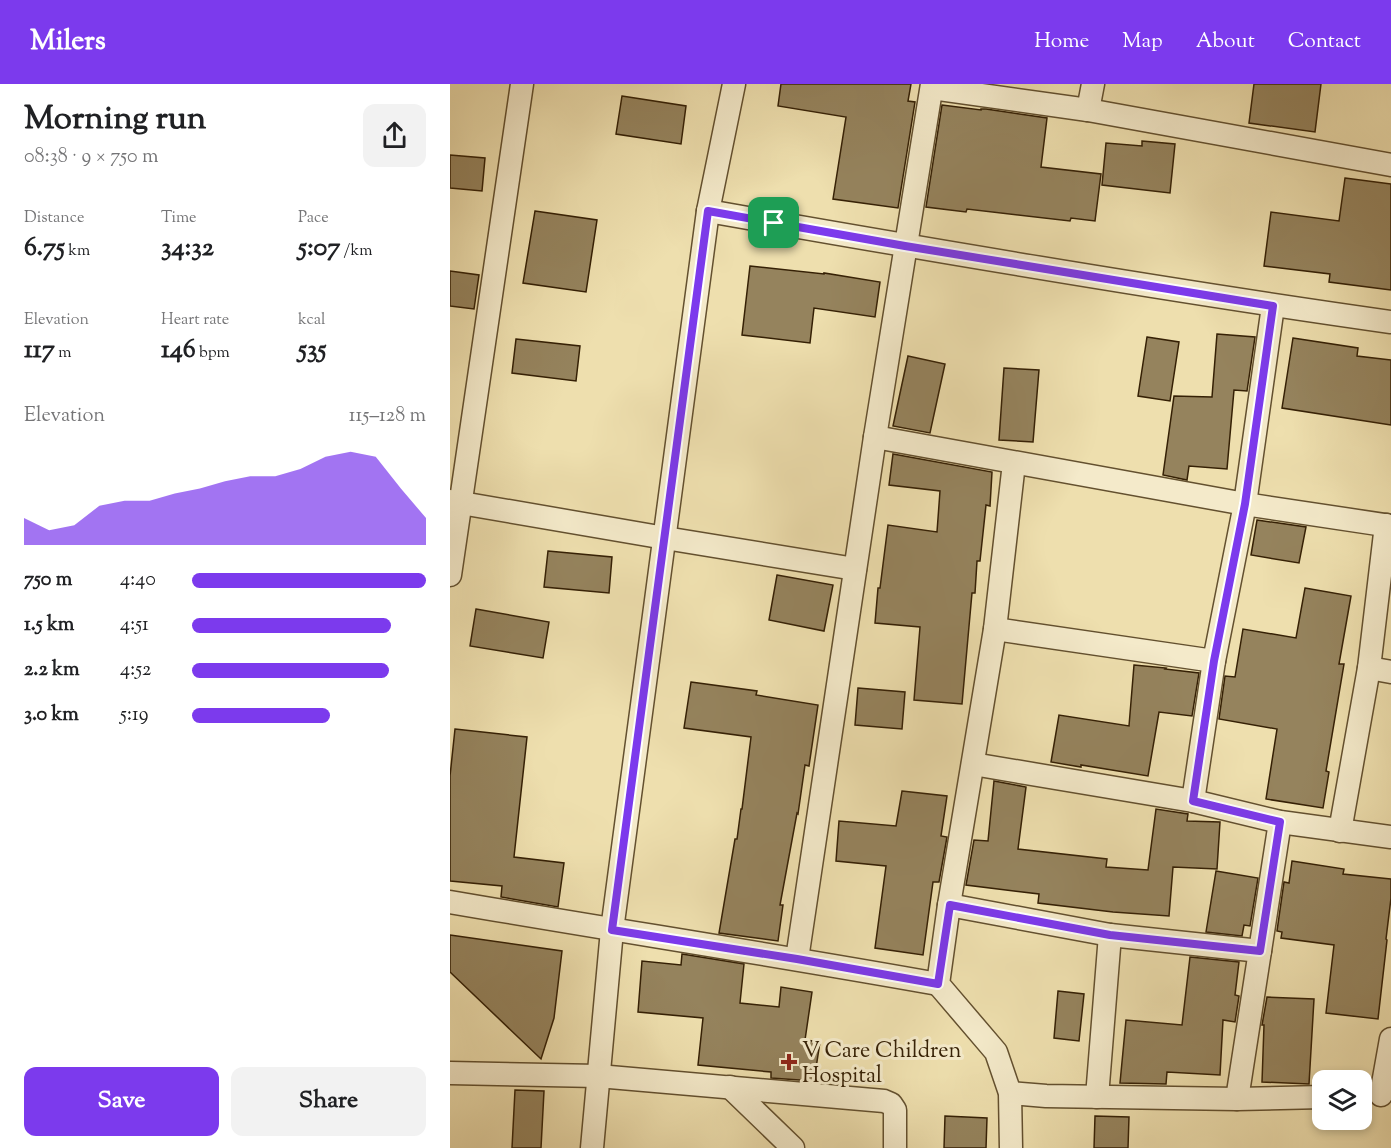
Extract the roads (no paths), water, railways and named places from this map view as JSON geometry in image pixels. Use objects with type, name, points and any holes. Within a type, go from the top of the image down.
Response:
[{"type":"street","points":[[450,575],[455,502],[522,84]]},
{"type":"street","points":[[592,1148],[612,930],[708,211],[734,84]]},
{"type":"street","points":[[1088,110],[1093,84]]},
{"type":"street","points":[[797,959],[875,437],[932,86],[1088,110],[1391,165]]},
{"type":"street","points":[[708,211],[905,246],[1273,306],[1391,322]]},
{"type":"street","points":[[1193,801],[1214,661],[1245,504],[1273,306]]},
{"type":"street","points":[[875,437],[1245,504],[1389,525],[1380,670],[1340,831]]},
{"type":"street","points":[[938,984],[994,629],[1014,463]]},
{"type":"street","points":[[455,502],[855,569]]},
{"type":"street","points":[[994,629],[1214,661]]},
{"type":"street","points":[[974,764],[1193,801],[1280,822],[1391,837]]},
{"type":"street","points":[[1237,1099],[1280,822]]},
{"type":"street","points":[[450,902],[938,984],[996,1052],[1010,1093],[1011,1148]]},
{"type":"street","points":[[950,905],[1110,935],[1260,951]]},
{"type":"street","points":[[1097,1097],[1110,935]]},
{"type":"street","points":[[1378,1095],[1391,1039]]},
{"type":"street","points":[[450,1073],[598,1076],[884,1101],[891,1104],[895,1110],[895,1148]]},
{"type":"street","points":[[730,1088],[793,1148]]},
{"type":"street","points":[[1010,1093],[1046,1096],[1237,1099],[1312,1097]]},
{"type":"place","name":"V Care Children Hospital","points":[[789,1062]]}]
